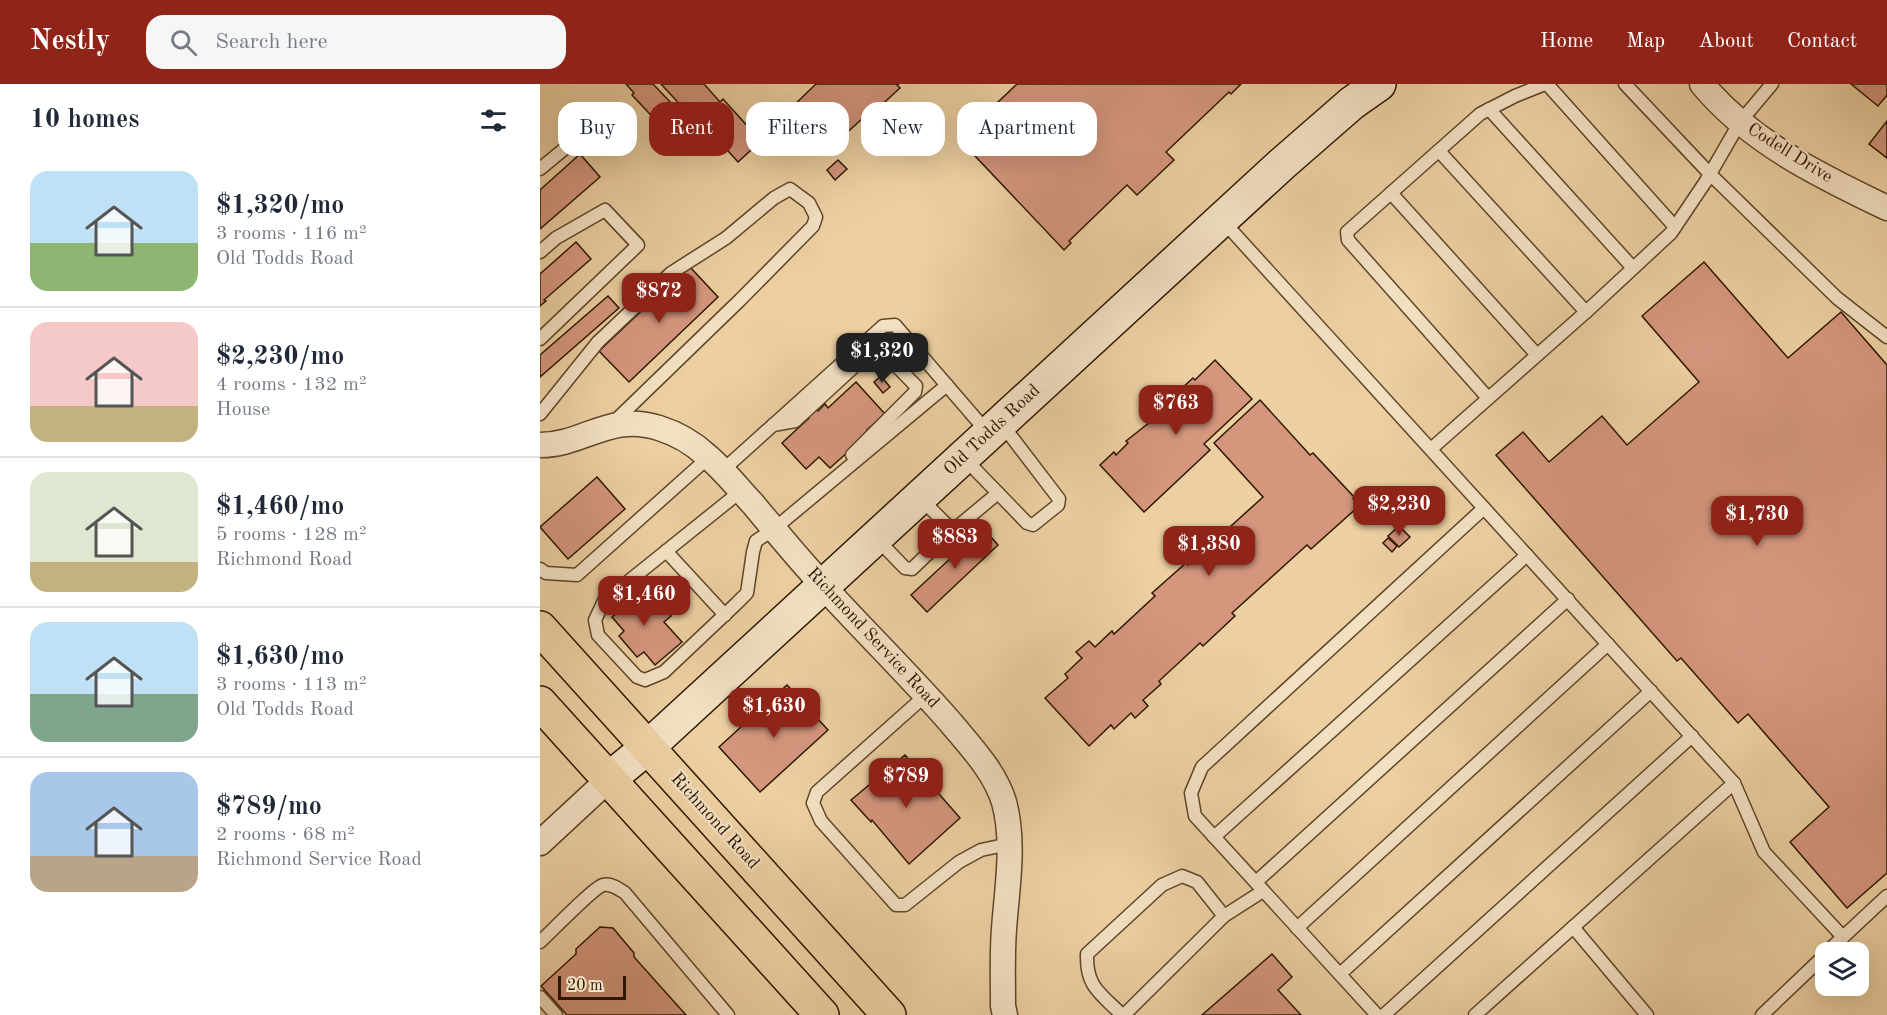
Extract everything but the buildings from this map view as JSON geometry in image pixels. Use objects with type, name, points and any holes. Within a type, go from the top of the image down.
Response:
[{"type":"highway","name":"Richmond Road","points":[[540,628],[889,1015]]},
{"type":"highway","points":[[540,703],[822,1015]]},
{"type":"main road","name":"Old Todds Road","points":[[609,779],[648,747],[1221,219],[1330,121],[1379,84]]},
{"type":"street","name":"Codell Drive","points":[[1702,84],[1758,137],[1795,161],[1887,208]]},
{"type":"street","name":"Richmond Service Road","points":[[540,446],[562,443],[628,423],[659,428],[679,436],[716,464],[823,586],[926,695],[972,748],[996,782],[1008,823],[1009,844],[1003,950],[1005,1015]]},
{"type":"street","points":[[540,843],[609,779]]},
{"type":"lane","points":[[1488,398],[1348,240],[1347,232],[1480,114],[1515,96],[1546,84],[1675,227]]},
{"type":"lane","points":[[1625,84],[1710,174],[1837,298],[1887,337]]},
{"type":"lane","points":[[1431,449],[1586,312],[1671,233],[1710,174],[1740,122],[1772,84]]},
{"type":"lane","points":[[1488,110],[1633,268]]},
{"type":"lane","points":[[1439,151],[1586,312]]},
{"type":"lane","points":[[540,169],[558,154]]},
{"type":"lane","points":[[540,414],[598,342],[671,273],[726,238],[774,198],[790,189],[809,203],[816,217],[813,226],[609,427]]},
{"type":"lane","points":[[1390,193],[1537,355]]},
{"type":"lane","points":[[540,252],[556,238],[605,210],[638,245],[540,339]]},
{"type":"lane","points":[[1221,219],[1734,783],[1764,852],[1843,937]]},
{"type":"lane","points":[[540,569],[546,573],[577,574],[716,464],[772,425],[883,326],[895,325],[947,385],[994,428],[1059,499],[1058,505],[1033,525],[1027,523],[963,457]]},
{"type":"lane","points":[[772,425],[795,421],[870,352],[883,352],[916,386],[915,392],[848,459],[836,478]]},
{"type":"lane","points":[[741,491],[604,601],[595,620],[598,635],[637,677],[645,680],[664,672],[747,593],[756,541],[774,529],[947,385]]},
{"type":"lane","points":[[875,537],[905,568],[912,569],[998,493]]},
{"type":"lane","points":[[919,497],[953,531]]},
{"type":"lane","points":[[1377,1015],[1195,816],[1191,793],[1202,767],[1484,508]]},
{"type":"lane","points":[[666,551],[725,615]]},
{"type":"lane","points":[[1214,837],[1527,555]]},
{"type":"lane","points":[[1224,916],[1197,882],[1182,876],[1162,885],[1087,954],[1087,969],[1091,983],[1123,1015],[1224,916],[1259,887],[1568,599]]},
{"type":"lane","points":[[1297,928],[1608,644]]},
{"type":"lane","points":[[1340,974],[1651,691]]},
{"type":"lane","points":[[926,695],[817,792],[813,803],[821,821],[896,905],[905,905],[958,862],[981,850],[1009,844]]},
{"type":"lane","points":[[1384,1015],[1692,736]]},
{"type":"lane","points":[[1475,1015],[1734,783]]},
{"type":"lane","points":[[540,942],[592,892],[603,885],[615,886],[625,893],[728,1015]]},
{"type":"lane","points":[[1838,942],[1887,896]]},
{"type":"lane","points":[[1573,927],[1647,1015]]},
{"type":"lane","points":[[1762,1015],[1815,964]]},
{"type":"lane","points":[[540,997],[556,1015]]}]
